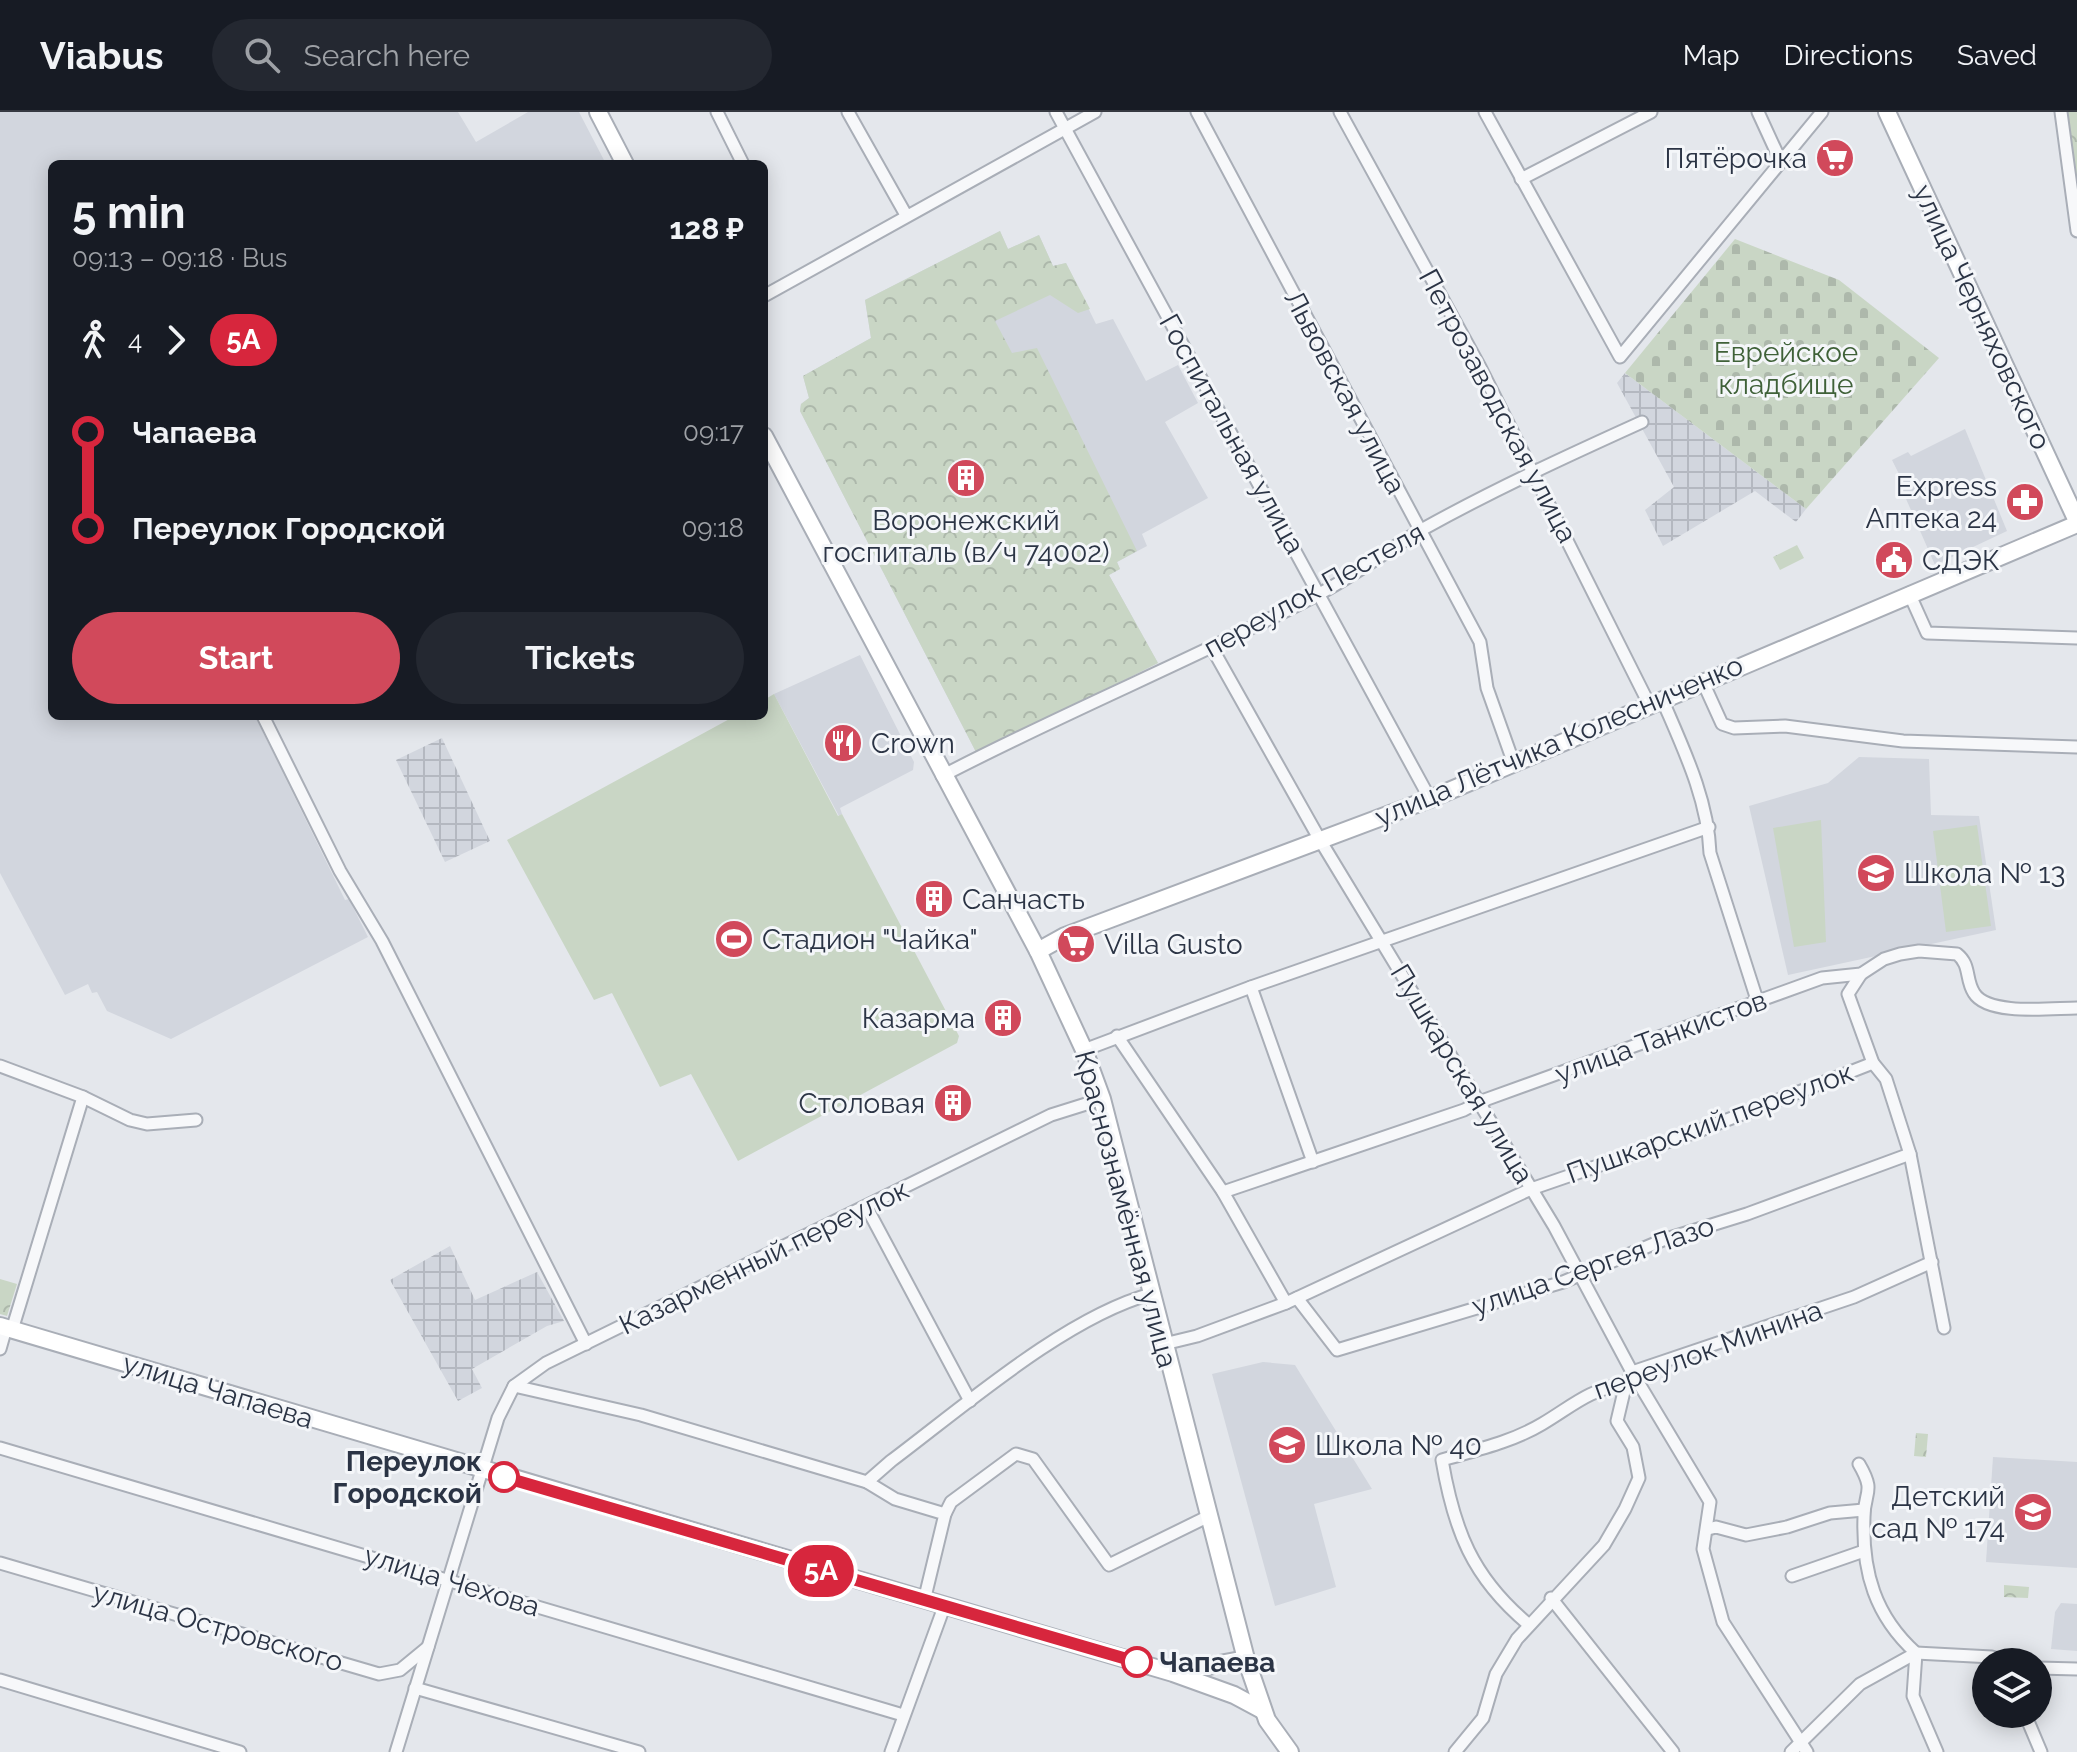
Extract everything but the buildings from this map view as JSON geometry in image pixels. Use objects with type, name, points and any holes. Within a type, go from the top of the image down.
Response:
[{"type":"street","points":[[598,112],[623,160]]},
{"type":"street","points":[[717,112],[741,160]]},
{"type":"street","points":[[848,112],[906,215]]},
{"type":"street","name":"Госпитальная улица","points":[[1056,112],[1430,799]]},
{"type":"street","points":[[768,294],[1095,112]]},
{"type":"street","name":"Львовская улица","points":[[1197,112],[1480,642],[1487,688],[1514,764]]},
{"type":"street","name":"Петрозаводская улица","points":[[1340,112],[1480,367],[1690,765],[1709,827],[1710,853],[1758,1003]]},
{"type":"street","points":[[1485,112],[1620,357],[1822,112]]},
{"type":"street","points":[[1521,179],[1651,112]]},
{"type":"street","points":[[1758,112],[1781,162]]},
{"type":"street","name":"улица Черняховского","points":[[1887,112],[2077,523]]},
{"type":"street","points":[[2061,112],[2077,231]]},
{"type":"street","name":"переулок Пестеля","points":[[942,776],[1319,594],[1419,532],[1533,471],[1642,422]]},
{"type":"street","name":"Краснознамённая улица","points":[[768,444],[942,776],[1038,951],[1084,1050],[1102,1099],[1246,1659],[1262,1710],[1290,1752]]},
{"type":"street","name":"улица Лётчика Колесниченко","points":[[1038,951],[1065,936],[1430,799],[1702,680],[2077,523]]},
{"type":"street","points":[[1909,593],[1927,633],[2077,638]]},
{"type":"street","name":"Пушкарская улица","points":[[1212,648],[1320,840],[1531,1189],[1632,1372],[1710,1502],[1708,1529]]},
{"type":"street","points":[[1702,680],[1722,724],[1734,728],[1785,726],[1903,741],[2077,747]]},
{"type":"street","points":[[265,720],[340,871],[376,930],[586,1344]]},
{"type":"street","points":[[1084,1050],[1251,987],[1709,827]]},
{"type":"street","name":"улица Танкистов","points":[[1223,1192],[1464,1110],[1822,978],[1861,974],[1884,959],[1900,954],[1919,951],[1957,954],[1968,966],[1972,990],[1981,1002],[1996,1007],[2077,1008]]},
{"type":"street","points":[[1861,974],[1848,994],[1873,1063],[1886,1079],[1910,1154],[1944,1328]]},
{"type":"street","points":[[1251,987],[1313,1162]]},
{"type":"street","points":[[1117,1036],[1223,1192],[1291,1301]]},
{"type":"street","name":"Пушкарский переулок","points":[[1164,1344],[1197,1336],[1291,1301],[1531,1189],[1696,1132],[1873,1063]]},
{"type":"street","points":[[0,1066],[83,1097],[130,1120],[147,1124],[196,1120]]},
{"type":"street","points":[[0,1349],[83,1097]]},
{"type":"street","name":"Казарменный переулок","points":[[514,1386],[546,1363],[1051,1115],[1102,1099]]},
{"type":"street","name":"улица Сергея Лазо","points":[[1291,1301],[1337,1350],[1514,1299],[1663,1240],[1747,1214],[1910,1154]]},
{"type":"street","points":[[867,1208],[970,1401]]},
{"type":"street","name":"переулок Минина","points":[[1528,1624],[1509,1608],[1470,1560],[1454,1514],[1442,1460],[1505,1441],[1542,1424],[1576,1399],[1626,1383],[1632,1372],[1854,1297],[1932,1262]]},
{"type":"street","points":[[867,1482],[970,1401],[1062,1336],[1106,1310],[1151,1294]]},
{"type":"street","name":"улица Чапаева","points":[[6,1328],[1173,1673],[1229,1693],[1262,1710]]},
{"type":"street","points":[[1455,1752],[1483,1718],[1496,1674],[1528,1624],[1604,1545],[1639,1478],[1633,1447],[1617,1421],[1626,1383]]},
{"type":"street","points":[[396,1752],[480,1470],[514,1386],[641,1415],[867,1482],[895,1499],[945,1514]]},
{"type":"street","name":"улица Чехова","points":[[0,1448],[903,1715]]},
{"type":"street","points":[[924,1601],[945,1514],[951,1502],[1016,1454],[1033,1459],[1109,1565],[1209,1516]]},
{"type":"street","points":[[1859,1464],[1867,1479],[1869,1502],[1864,1510],[1864,1551],[1877,1601],[1887,1625],[1916,1653],[1913,1696],[1937,1752]]},
{"type":"street","points":[[1804,1747],[1723,1622],[1703,1549],[1708,1529],[1716,1527],[1746,1535],[1787,1527],[1830,1513],[1864,1510]]},
{"type":"street","points":[[1792,1576],[1864,1551]]},
{"type":"street","name":"улица Островского","points":[[0,1563],[379,1674],[400,1670],[428,1647]]},
{"type":"street","points":[[1551,1598],[1673,1752]]},
{"type":"street","points":[[891,1752],[944,1607]]},
{"type":"street","points":[[1791,1752],[1804,1747],[1860,1684],[1894,1663],[1916,1653],[1972,1656]]},
{"type":"street","name":"улица Чапаева","points":[[1173,1673],[1246,1659]]},
{"type":"street","points":[[2052,1668],[2077,1669]]},
{"type":"street","points":[[0,1680],[240,1752]]},
{"type":"street","points":[[415,1688],[639,1752]]},
{"type":"street","points":[[2031,1728],[2041,1752]]},
{"type":"shaded area","points":[[0,112],[458,112],[476,142],[528,112],[579,112],[604,160],[48,160],[48,720],[257,720],[345,900],[349,899],[368,937],[171,1039],[107,1011],[97,992],[92,993],[88,984],[65,995],[0,873]]},
{"type":"shaded area","points":[[1000,231],[1008,249],[1039,235],[1053,266],[1066,263],[1096,324],[1113,319],[1146,381],[1178,365],[1198,403],[1165,422],[1208,498],[1142,534],[1147,546],[1117,562],[1120,569],[1109,575],[1158,663],[977,754],[800,411],[801,404],[809,398],[803,376],[871,338],[865,300]]},
{"type":"shaded area","points":[[1625,373],[1806,509],[1796,522],[1755,491],[1663,546],[1645,510],[1674,487],[1617,383]]},
{"type":"shaded area","points":[[1965,429],[2007,531],[1935,565],[1892,460],[1908,452],[1911,456]]},
{"type":"shaded area","points":[[860,655],[914,762],[913,770],[840,808],[842,814],[839,816],[774,694]]},
{"type":"shaded area","points":[[442,738],[490,841],[445,862],[396,760]]},
{"type":"shaded area","name":"Школа № 13","points":[[1859,757],[1929,759],[1931,815],[1979,816],[1996,930],[1788,975],[1749,806],[1828,783]]},
{"type":"shaded area","points":[[450,1246],[475,1300],[537,1272],[564,1321],[547,1326],[472,1369],[482,1388],[458,1401],[390,1280]]},
{"type":"shaded area","name":"Школа № 40","points":[[1263,1362],[1295,1365],[1372,1489],[1314,1504],[1336,1587],[1275,1606],[1212,1374]]},
{"type":"shaded area","name":"Детский сад № 174","points":[[1993,1457],[2077,1462],[2077,1568],[1986,1562]]},
{"type":"shaded area","points":[[2061,1603],[2077,1604],[2077,1651],[2051,1648],[2055,1612]]},
{"type":"green space","points":[[2067,112],[2077,112],[2077,190]]},
{"type":"green space","points":[[1000,231],[1008,249],[1039,235],[1053,266],[1066,263],[1090,309],[1078,313],[1050,295],[995,321],[1012,353],[1037,348],[1137,551],[1117,562],[1120,569],[1109,575],[1158,663],[977,754],[800,411],[801,404],[809,398],[803,376],[871,338],[865,300]]},
{"type":"green space","name":"Еврейское кладбище","points":[[1735,239],[1839,280],[1939,358],[1806,509],[1625,373]]},
{"type":"green space","points":[[1797,545],[1804,558],[1780,570],[1773,557]]},
{"type":"green space","name":"Стадион \"Чайка\"","points":[[774,694],[838,816],[842,814],[959,1036],[957,1043],[738,1161],[691,1074],[660,1087],[612,993],[594,1000],[507,840],[728,720],[768,720],[768,698]]},
{"type":"green space","points":[[1821,820],[1826,942],[1794,947],[1773,828]]},
{"type":"green space","points":[[1977,825],[1991,926],[1946,932],[1933,831]]},
{"type":"green space","points":[[0,1279],[17,1284],[7,1316],[0,1314]]},
{"type":"green space","points":[[1916,1433],[1928,1434],[1926,1457],[1914,1456]]},
{"type":"green space","points":[[2004,1585],[2029,1587],[2028,1598],[2004,1597]]},
{"type":"bus line","name":"5А","points":[[504,1477],[1137,1662]]},
{"type":"place","name":"Пятёрочка","points":[[1835,158]]},
{"type":"place","name":"Воронежский госпиталь (в/ч 74002)","points":[[966,478]]},
{"type":"place","name":"Express Аптека 24","points":[[2025,502]]},
{"type":"place","name":"СДЭК","points":[[1894,560]]},
{"type":"place","name":"Crown","points":[[843,743]]},
{"type":"place","name":"Школа № 13","points":[[1876,873]]},
{"type":"place","name":"Санчасть","points":[[934,899]]},
{"type":"place","name":"Стадион \"Чайка\"","points":[[734,939]]},
{"type":"place","name":"Villa Gusto","points":[[1076,944]]},
{"type":"place","name":"Казарма","points":[[1003,1018]]},
{"type":"place","name":"Столовая","points":[[953,1103]]},
{"type":"place","name":"Школа № 40","points":[[1287,1445]]},
{"type":"place","name":"Переулок Городской","points":[[504,1477]]},
{"type":"place","name":"Детский сад № 174","points":[[2033,1512]]},
{"type":"place","name":"Чапаева","points":[[1137,1662]]}]
